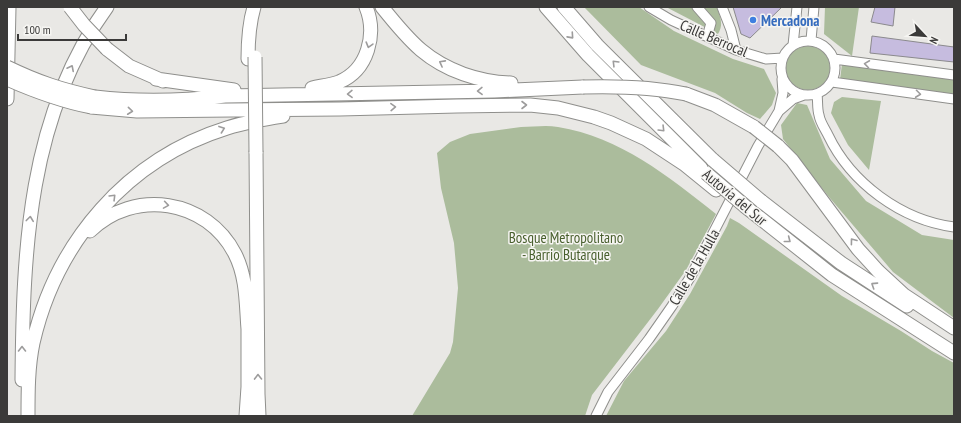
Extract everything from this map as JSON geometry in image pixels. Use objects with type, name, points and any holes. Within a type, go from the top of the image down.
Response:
[{"type":"highway","points":[[7,99],[9,7]]},
{"type":"highway","points":[[70,7],[84,25],[107,49],[130,66],[156,79],[184,88],[225,96]]},
{"type":"highway","points":[[21,416],[22,314],[33,197],[41,158],[51,116],[65,79],[80,50],[107,7]]},
{"type":"highway","points":[[252,58],[248,34],[254,7]]},
{"type":"highway","points":[[246,416],[248,387],[252,153],[252,58],[256,25],[262,7]]},
{"type":"highway","points":[[156,79],[229,90],[306,88],[327,85],[340,81],[354,71],[365,57],[371,40],[372,25],[366,7]]},
{"type":"highway","points":[[382,7],[421,50],[456,71],[491,82],[528,84],[555,83],[579,87]]},
{"type":"highway","name":"Autovía del Sur","points":[[546,7],[588,55],[703,175],[832,275],[954,353]]},
{"type":"highway","name":"Autovía del Sur","points":[[564,7],[597,45],[712,160],[761,201],[841,263],[954,336]]},
{"type":"highway","points":[[7,67],[29,78],[93,102],[137,111],[340,109],[515,105],[558,108],[594,117],[629,130],[703,175]]},
{"type":"highway","points":[[7,79],[48,96],[71,103],[121,100],[199,99],[225,96],[494,91],[619,86],[646,87],[686,94],[732,113],[754,127],[778,146],[800,171],[858,249],[878,271],[904,295],[954,328]]},
{"type":"highway","points":[[28,416],[28,388],[33,344],[54,280],[72,248],[88,224],[112,197],[150,166],[178,148],[226,128],[251,121],[340,109]]},
{"type":"highway","points":[[252,153],[259,416]]},
{"type":"highway","points":[[42,313],[67,262],[79,243],[91,229],[107,218],[125,209],[145,204],[162,204],[183,209],[202,218],[218,230],[227,241],[236,255],[244,282],[248,329]]},
{"type":"street","name":"Calle Berrocal","points":[[649,7],[671,20],[736,50],[766,59],[782,58]]},
{"type":"street","points":[[697,7],[711,22],[709,30]]},
{"type":"street","points":[[722,7],[731,30],[736,50]]},
{"type":"street","points":[[792,45],[797,7]]},
{"type":"street","points":[[811,40],[814,7]]},
{"type":"street","points":[[804,40],[811,40],[821,43],[829,50],[834,59],[836,71],[832,82],[817,94],[804,95],[793,99],[779,111],[784,93],[781,67],[782,58],[792,45],[804,40]]},
{"type":"street","points":[[834,59],[954,75]]},
{"type":"street","points":[[782,75],[790,88],[797,93],[804,95]]},
{"type":"street","points":[[832,82],[954,99]]},
{"type":"street","points":[[817,94],[819,116],[834,147],[856,176],[871,190],[893,206],[938,224],[954,227]]},
{"type":"street","name":"Calle de la Hulla","points":[[596,416],[608,392],[649,339],[691,276],[758,146],[779,111]]},
{"type":"green space","points":[[584,7],[639,7],[674,31],[733,59],[764,69],[776,93],[772,105],[760,119],[747,113],[715,93],[641,65]]},
{"type":"green space","points":[[666,7],[717,7],[721,20],[720,30],[718,34]]},
{"type":"green space","points":[[825,7],[859,7],[852,56],[824,34]]},
{"type":"green space","points":[[804,46],[812,46],[824,52],[830,64],[830,72],[824,84],[812,90],[804,90],[792,84],[786,72],[786,64],[792,52]]},
{"type":"green space","points":[[842,64],[954,78],[954,95],[840,80]]},
{"type":"green space","points":[[842,97],[881,101],[869,170],[848,145],[831,113],[834,102]]},
{"type":"green space","points":[[797,103],[807,105],[830,159],[866,201],[922,235],[954,240],[954,318],[893,272],[829,197],[783,139],[781,125]]},
{"type":"green space","name":"Bosque Metropolitano - Barrio Butarque","points":[[521,127],[558,127],[581,132],[602,139],[623,149],[661,172],[716,214],[686,270],[592,395],[585,416],[412,416],[450,353],[453,342],[458,288],[454,243],[441,188],[437,153],[450,142],[470,134]]},
{"type":"green space","points":[[730,218],[842,296],[954,363],[954,416],[606,416],[624,381],[666,331],[690,294]]},
{"type":"building","name":"Mercadona","points":[[733,7],[782,7],[750,38],[741,34]]},
{"type":"building","points":[[875,7],[895,7],[893,26],[871,22]]},
{"type":"building","points":[[872,36],[954,47],[954,62],[870,53]]},
{"type":"place","name":"Mercadona","points":[[753,20]]}]
